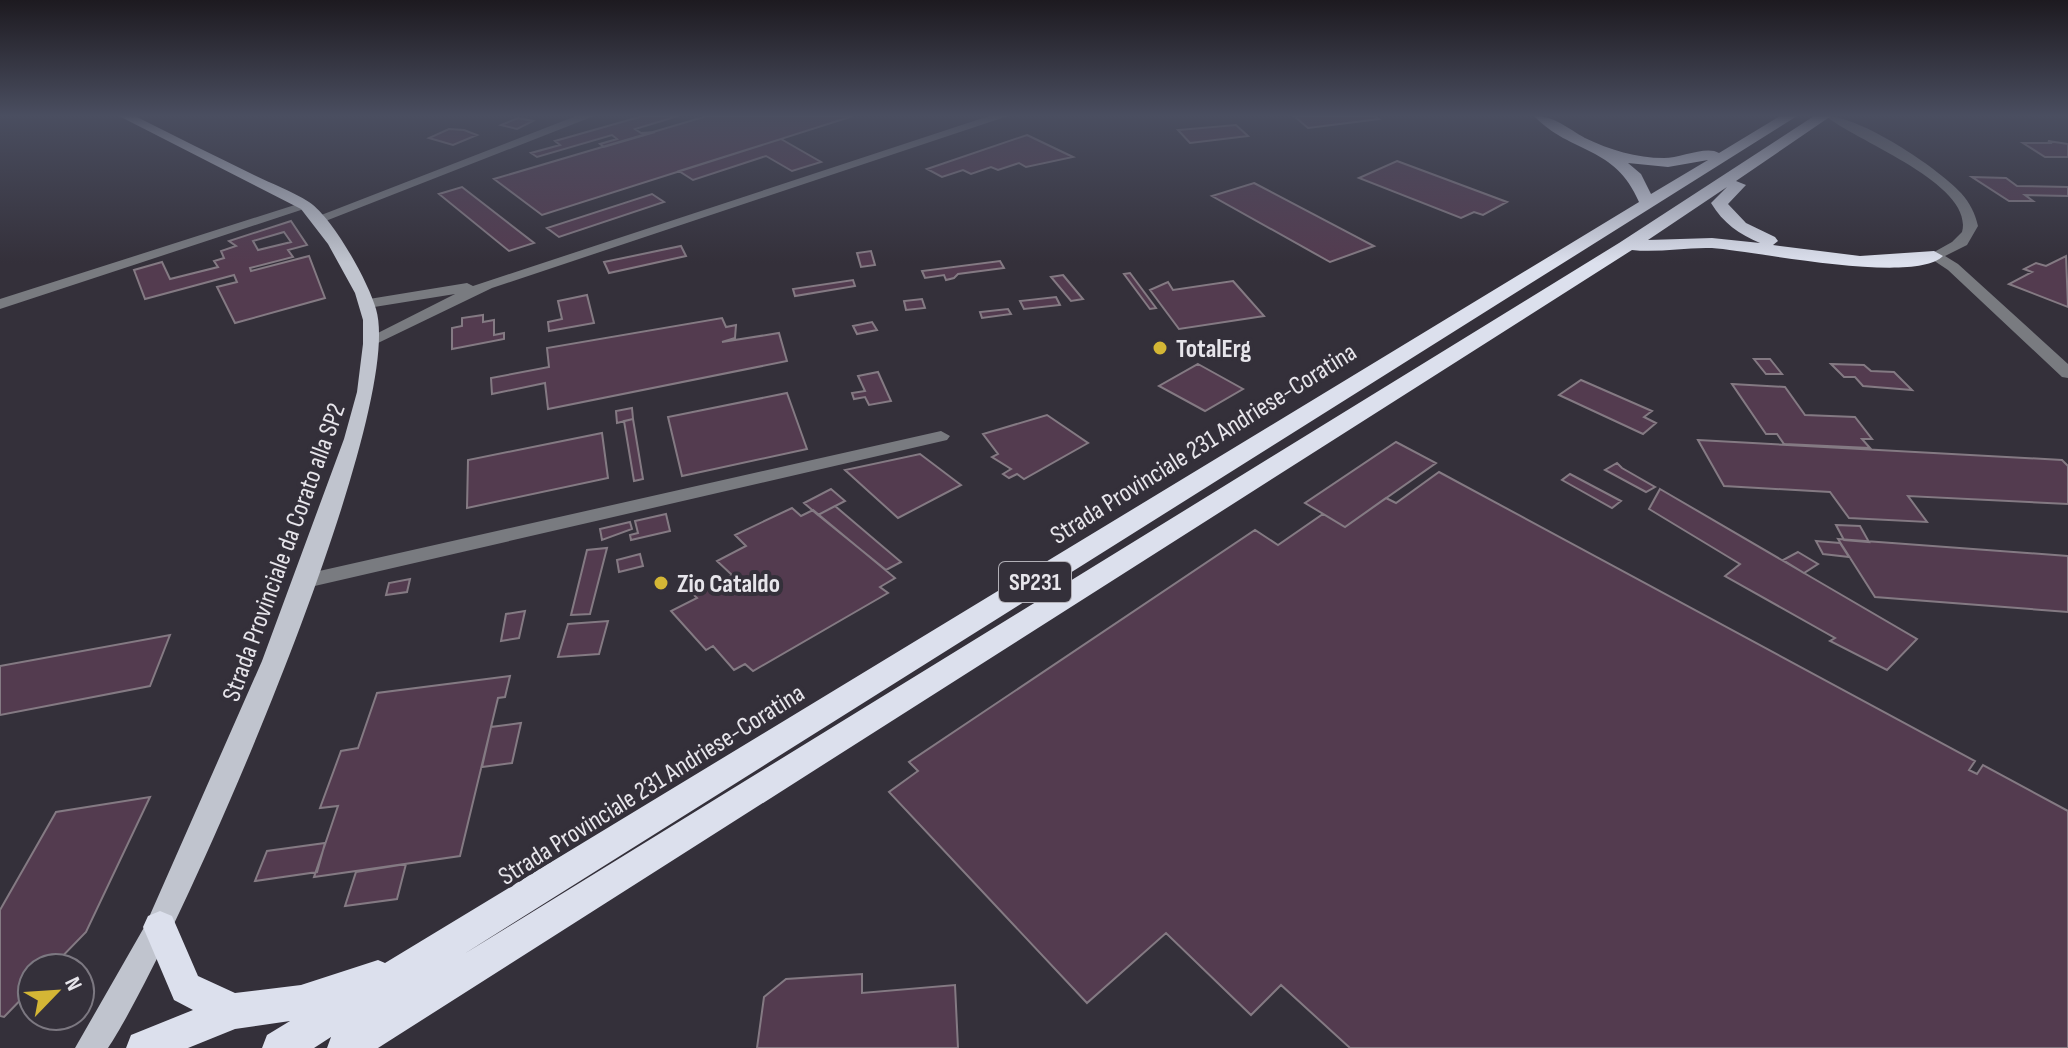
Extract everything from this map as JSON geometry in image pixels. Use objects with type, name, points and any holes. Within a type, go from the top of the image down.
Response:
[{"type":"highway","points":[[1621,165],[1636,177],[1648,205]]},
{"type":"highway","name":"Strada Provinciale 231 Andriese-Coratina","points":[[280,1048],[1712,165]]},
{"type":"highway","name":"SP231","points":[[345,1048],[1753,165]]},
{"type":"highway","points":[[1767,165],[1725,194],[1719,203],[1724,214],[1747,230],[1809,254]]},
{"type":"highway","points":[[1625,247],[1699,239],[1870,262],[1934,256]]},
{"type":"highway","points":[[160,927],[186,988],[234,1011]]},
{"type":"highway","points":[[144,1048],[234,1011],[301,1002],[415,965]]},
{"type":"main road","points":[[219,165],[312,213]]},
{"type":"main road","name":"Strada Provinciale da Corato alla SP2","points":[[90,1048],[118,1008],[160,927],[306,581],[365,402],[372,340],[368,303],[312,213]]},
{"type":"street","points":[[0,304],[312,213],[449,165]]},
{"type":"street","points":[[372,340],[487,285],[853,165]]},
{"type":"street","points":[[1914,165],[1959,196],[1970,213],[1971,228],[1960,245],[1934,256]]},
{"type":"street","points":[[1934,256],[1953,267],[2068,373]]},
{"type":"street","points":[[368,303],[487,285]]},
{"type":"street","points":[[306,581],[941,436]]},
{"type":"building","points":[[542,165],[699,165],[542,215],[494,179]]},
{"type":"building","points":[[698,165],[739,165],[693,180],[679,171]]},
{"type":"building","points":[[781,165],[812,165],[792,171]]},
{"type":"building","points":[[939,165],[1013,165],[998,170],[991,167],[971,174],[963,170],[942,177],[927,169]]},
{"type":"building","points":[[1388,165],[1407,165],[1507,202],[1483,215],[1474,212],[1461,218],[1359,178]]},
{"type":"building","points":[[1972,177],[2006,178],[2017,186],[2068,187],[2068,196],[2025,195],[2033,201],[2009,201]]},
{"type":"building","points":[[1254,183],[1374,246],[1330,262],[1212,196]]},
{"type":"building","points":[[462,187],[534,243],[509,251],[439,194]]},
{"type":"building","points":[[652,194],[664,202],[559,237],[547,228]]},
{"type":"building","points":[[291,221],[307,245],[288,250],[293,257],[250,268],[251,271],[309,256],[325,298],[235,323],[217,287],[237,282],[234,275],[145,299],[134,270],[162,262],[170,279],[218,267],[214,261],[224,258],[221,251],[236,246],[229,241]],"holes":[[[284,232],[291,242],[258,250],[253,241]]]},
{"type":"building","points":[[681,246],[686,256],[609,273],[604,262]]},
{"type":"building","points":[[871,251],[875,265],[861,267],[857,253]]},
{"type":"building","points":[[2066,256],[2068,307],[2009,284],[2032,272],[2024,269],[2036,263],[2046,266]]},
{"type":"building","points":[[1000,261],[1004,268],[958,274],[946,280],[944,275],[925,278],[922,271]]},
{"type":"building","points":[[1130,273],[1156,308],[1150,309],[1124,274]]},
{"type":"building","points":[[1063,275],[1083,299],[1071,301],[1051,277]]},
{"type":"building","points":[[853,280],[855,286],[795,296],[793,289]]},
{"type":"building","points":[[1233,281],[1264,316],[1179,329],[1150,290],[1168,282],[1173,290]]},
{"type":"building","points":[[587,295],[594,323],[549,331],[548,322],[562,319],[558,301]]},
{"type":"building","points":[[1056,297],[1060,305],[1024,309],[1020,301]]},
{"type":"building","points":[[922,299],[925,308],[906,310],[904,301]]},
{"type":"building","points":[[1008,309],[1011,314],[982,318],[980,312]]},
{"type":"building","points":[[483,315],[483,322],[494,320],[494,335],[504,333],[504,339],[452,349],[452,328],[462,326],[462,318]]},
{"type":"building","points":[[722,318],[726,327],[736,325],[735,338],[722,342],[779,333],[787,361],[548,409],[545,383],[492,394],[491,378],[549,367],[547,348]]},
{"type":"building","points":[[872,322],[877,330],[857,334],[853,326]]},
{"type":"building","points":[[1754,359],[1770,359],[1782,374],[1766,374]]},
{"type":"building","points":[[1198,364],[1243,389],[1205,411],[1159,386]]},
{"type":"building","points":[[1831,364],[1864,365],[1871,371],[1894,372],[1912,390],[1863,386],[1855,377],[1844,377]]},
{"type":"building","points":[[878,372],[891,401],[869,405],[865,397],[854,399],[852,393],[865,391],[858,376]]},
{"type":"building","points":[[1581,380],[1652,411],[1644,417],[1656,423],[1643,434],[1559,395]]},
{"type":"building","points":[[1732,384],[1785,387],[1805,415],[1855,417],[1872,439],[1862,439],[1870,448],[1784,444],[1777,434],[1766,434]]},
{"type":"building","points":[[787,393],[807,449],[682,476],[668,417]]},
{"type":"building","points":[[632,408],[633,419],[617,423],[616,411]]},
{"type":"building","points":[[1047,415],[1088,443],[1024,479],[1017,474],[1009,478],[1003,474],[1011,469],[992,457],[998,454],[983,434]]},
{"type":"building","points":[[633,419],[643,479],[634,481],[624,421]]},
{"type":"building","points":[[602,433],[608,478],[467,508],[468,460]]},
{"type":"building","points":[[1698,440],[2062,460],[2068,466],[2068,504],[1908,496],[1927,522],[1849,518],[1830,492],[1724,486]]},
{"type":"building","points":[[1396,442],[1436,463],[1345,527],[1305,503]]},
{"type":"building","points":[[920,454],[961,485],[898,518],[845,470]]},
{"type":"building","points":[[1617,463],[1655,487],[1646,492],[1605,470]]},
{"type":"building","points":[[1439,472],[1975,761],[1969,770],[1977,774],[1983,765],[2068,811],[2068,1048],[1350,1048],[1281,985],[1251,1015],[1166,933],[1087,1003],[889,792],[918,771],[909,762],[1255,530],[1278,545],[1323,514],[1345,527],[1386,498],[1396,503]]},
{"type":"building","points":[[1570,474],[1621,501],[1612,508],[1562,480]]},
{"type":"building","points":[[831,489],[845,501],[818,515],[804,503]]},
{"type":"building","points":[[1660,489],[1917,639],[1887,670],[1830,641],[1835,638],[1725,576],[1740,564],[1649,509]]},
{"type":"building","points":[[835,506],[901,562],[886,570],[818,515]]},
{"type":"building","points":[[792,508],[801,516],[813,510],[895,578],[880,587],[888,593],[753,671],[745,664],[734,670],[713,646],[706,650],[671,611],[697,598],[690,591],[720,575],[724,579],[732,575],[717,561],[746,546],[735,535]]},
{"type":"building","points":[[666,514],[670,531],[631,540],[630,535],[638,533],[635,521]]},
{"type":"building","points":[[630,522],[632,529],[602,540],[600,529]]},
{"type":"building","points":[[1836,525],[1860,526],[1869,542],[1844,540]]},
{"type":"building","points":[[1838,539],[2068,556],[2068,612],[1875,597]]},
{"type":"building","points":[[1816,541],[1840,543],[1849,557],[1823,554]]},
{"type":"building","points":[[607,548],[590,614],[571,615],[587,550]]},
{"type":"building","points":[[1798,552],[1818,564],[1804,573],[1783,560]]},
{"type":"building","points":[[640,554],[643,566],[619,572],[617,560]]},
{"type":"building","points":[[410,579],[407,592],[386,595],[389,583]]},
{"type":"building","points":[[525,611],[519,638],[501,641],[506,614]]},
{"type":"building","points":[[608,621],[599,654],[558,657],[568,624]]},
{"type":"building","points":[[170,635],[150,686],[0,715],[0,666]]},
{"type":"building","points":[[510,676],[505,697],[498,698],[460,856],[314,877],[338,806],[320,808],[341,751],[358,748],[377,693]]},
{"type":"building","points":[[521,723],[512,763],[482,767],[491,727]]},
{"type":"building","points":[[150,797],[86,932],[67,952],[16,952],[16,1005],[4,1017],[0,1016],[0,910],[56,812]]},
{"type":"building","points":[[325,843],[317,872],[255,881],[267,851]]},
{"type":"building","points":[[406,864],[397,899],[345,906],[356,872]]},
{"type":"building","points":[[862,974],[862,993],[955,985],[958,1048],[757,1048],[764,997],[786,979]]},
{"type":"place","name":"TotalErg","points":[[1160,348]]},
{"type":"place","name":"Zio Cataldo","points":[[661,583]]}]
